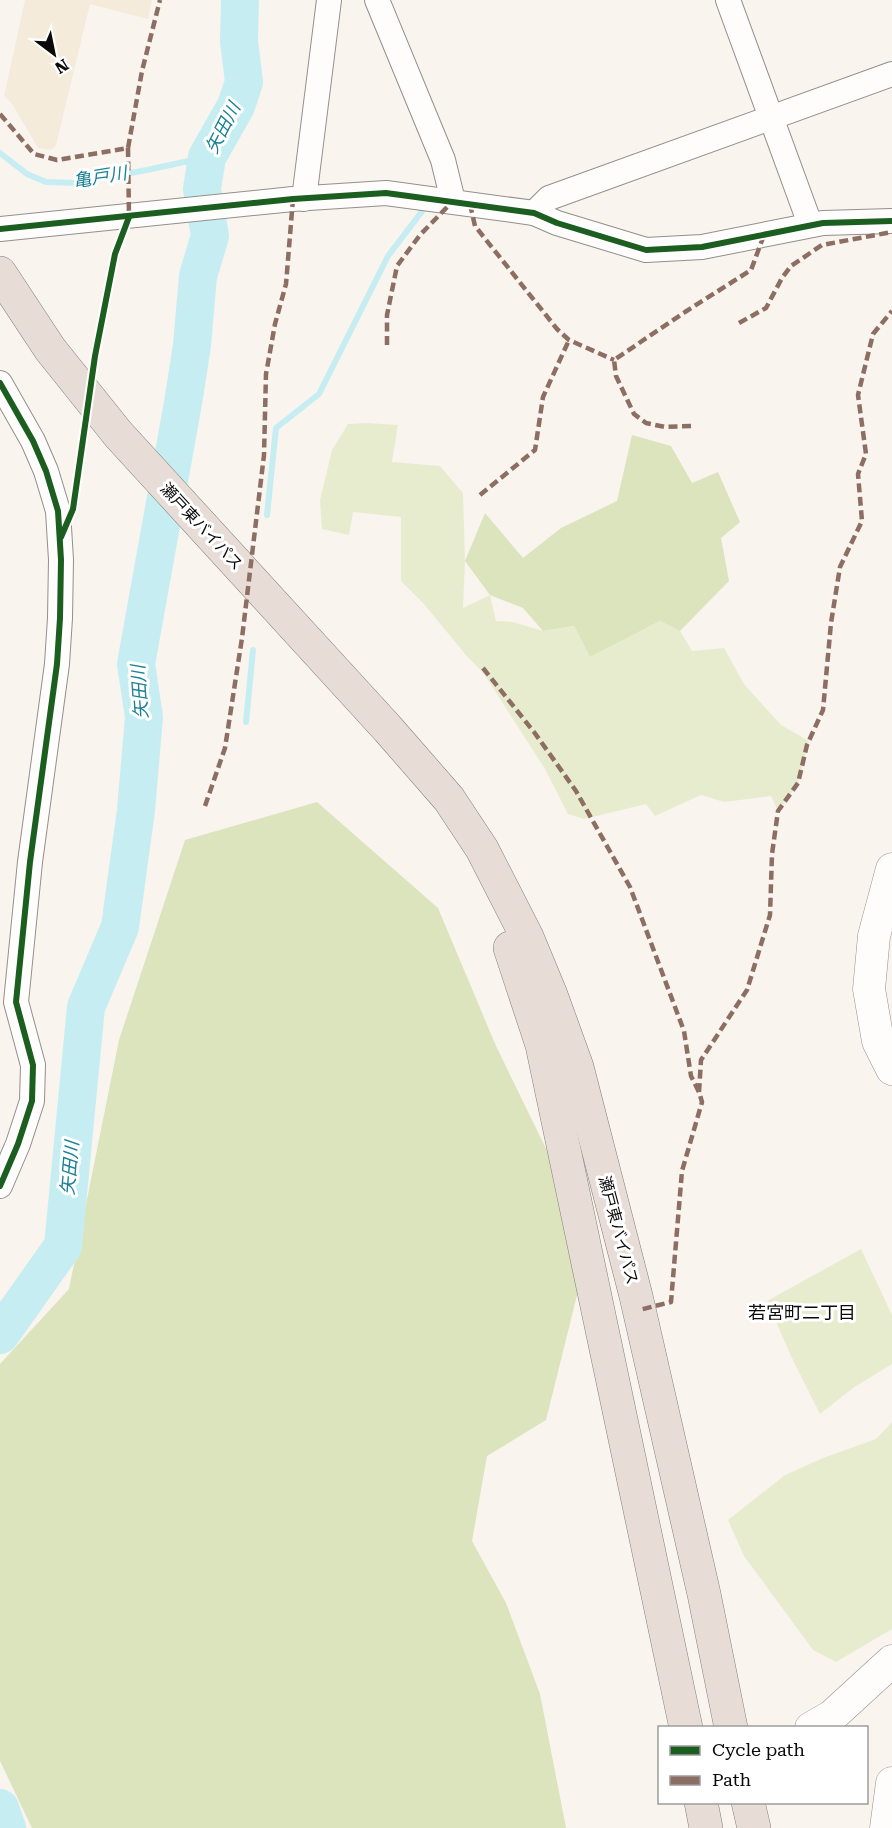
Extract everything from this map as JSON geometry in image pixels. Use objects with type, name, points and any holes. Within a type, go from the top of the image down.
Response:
[{"type":"highway","name":"瀬戸東バイパス","points":[[0,273],[50,349],[118,434],[388,729],[449,799],[482,849],[527,937],[577,1067],[638,1303],[704,1594],[731,1726]]},
{"type":"highway","name":"瀬戸東バイパス","points":[[420,767],[506,937],[542,1045],[686,1726]]},
{"type":"highway","points":[[701,1804],[706,1828]]},
{"type":"highway","points":[[748,1804],[754,1828]]},
{"type":"street","points":[[298,199],[329,0]]},
{"type":"street","points":[[378,0],[443,160],[453,201]]},
{"type":"street","points":[[728,0],[810,224]]},
{"type":"street","points":[[534,213],[549,198],[892,74]]},
{"type":"street","points":[[0,229],[298,199],[386,193],[534,213],[557,224],[646,250],[702,247],[810,224],[892,221]]},
{"type":"street","points":[[0,383],[33,441],[46,471],[58,511],[61,560],[57,664],[30,862],[16,1002],[33,1065],[32,1101],[18,1144],[0,1186]]},
{"type":"street","points":[[892,869],[874,936],[869,989],[878,1041],[892,1069]]},
{"type":"street","points":[[814,1726],[832,1716],[892,1662]]},
{"type":"street","points":[[886,1828],[892,1783]]},
{"type":"shaded area","points":[[25,0],[152,0],[148,19],[90,4],[56,145],[51,150],[38,148],[11,102],[4,96]]},
{"type":"green space","points":[[348,424],[398,425],[392,462],[440,466],[463,493],[465,561],[463,608],[490,595],[496,621],[513,622],[543,631],[574,626],[590,657],[660,621],[680,631],[692,651],[724,648],[744,684],[781,725],[809,741],[798,783],[778,811],[771,796],[724,802],[701,795],[655,816],[646,804],[584,819],[568,814],[545,769],[484,674],[424,604],[401,581],[401,517],[353,512],[349,535],[322,529],[320,500],[332,450]]},
{"type":"green space","points":[[632,435],[671,446],[692,483],[718,472],[740,522],[721,538],[729,581],[680,631],[660,621],[590,657],[574,626],[543,631],[523,608],[490,595],[465,561],[485,513],[523,558],[561,528],[617,501]]},
{"type":"green space","points":[[317,802],[438,908],[496,1046],[553,1163],[584,1267],[546,1420],[487,1456],[472,1541],[506,1603],[540,1694],[566,1828],[32,1828],[0,1761],[0,1364],[69,1289],[119,1040],[185,840]]},
{"type":"green space","points":[[861,1249],[892,1315],[892,1364],[853,1388],[820,1414],[767,1301]]},
{"type":"green space","points":[[892,1422],[892,1629],[836,1662],[813,1650],[744,1556],[728,1520],[785,1475],[823,1458],[876,1439]]},
{"type":"waterway","name":"矢田川","points":[[0,1335],[63,1246],[86,1007],[120,927],[136,810],[144,717],[136,664],[183,403],[192,345],[198,276],[210,236],[202,189],[207,157],[236,106],[244,82],[239,41],[240,0]]},
{"type":"waterway","name":"亀戸川","points":[[0,153],[27,174],[46,182],[76,183],[207,157]]},
{"type":"waterway","points":[[267,515],[276,428],[319,394],[388,256],[423,210]]},
{"type":"waterway","points":[[246,722],[253,650]]},
{"type":"waterway","points":[[0,1808],[7,1828]]},
{"type":"marked path","points":[[0,114],[34,154],[57,160],[128,148],[142,71],[160,0]]},
{"type":"marked path","points":[[128,148],[128,221]]},
{"type":"marked path","points":[[205,806],[225,748],[242,638],[264,455],[266,374],[275,324],[286,284],[293,199]]},
{"type":"marked path","points":[[387,345],[387,315],[397,266],[420,235],[453,201]]},
{"type":"marked path","points":[[470,204],[475,226],[557,329],[569,340],[614,360]]},
{"type":"marked path","points":[[739,323],[766,308],[791,266],[822,245],[892,232]]},
{"type":"marked path","points":[[691,426],[665,427],[646,423],[634,414],[616,376],[614,360],[751,270],[764,235]]},
{"type":"marked path","points":[[699,1092],[701,1060],[747,990],[770,915],[772,854],[778,811],[798,783],[807,745],[823,710],[831,623],[840,567],[862,521],[858,474],[866,454],[858,395],[873,334],[892,311]]},
{"type":"marked path","points":[[480,495],[535,450],[543,397],[569,340]]},
{"type":"marked path","points":[[483,668],[534,732],[576,791],[630,887],[684,1031],[691,1076],[702,1102],[682,1171],[671,1302],[639,1310]]},
{"type":"cycle path","points":[[0,229],[293,199],[386,193],[534,213],[557,223],[646,250],[702,247],[823,223],[892,221]]},
{"type":"cycle path","points":[[61,537],[73,509],[95,356],[115,254],[129,217]]},
{"type":"cycle path","points":[[0,383],[33,441],[46,471],[58,511],[61,560],[57,664],[30,862],[16,1002],[33,1065],[32,1101],[18,1144],[0,1186]]},
{"type":"district","name":"若宮町二丁目","points":[[802,1313]]}]
